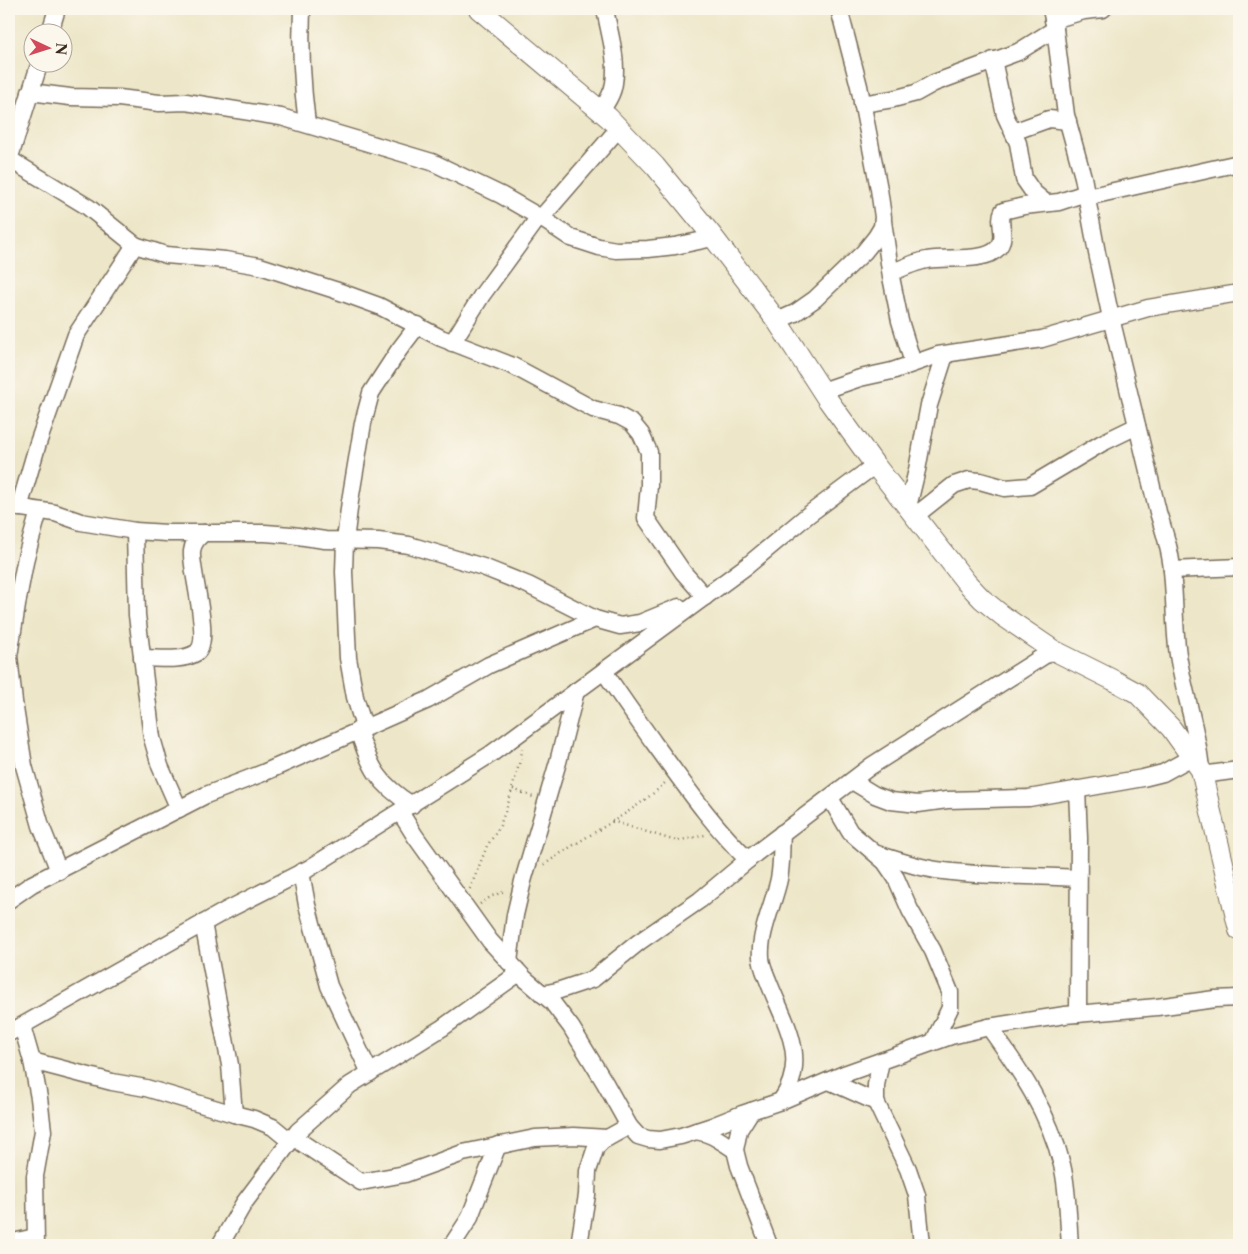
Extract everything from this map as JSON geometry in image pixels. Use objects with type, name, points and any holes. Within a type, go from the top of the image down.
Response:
[{"type":"street","points":[[53,22],[57,9]]},
{"type":"street","points":[[302,9],[302,86],[307,124]]},
{"type":"street","points":[[479,9],[602,111],[655,166],[777,321],[822,391],[875,465],[966,582],[982,599],[1003,616],[1053,650],[1137,693],[1171,728],[1199,767]]},
{"type":"street","points":[[602,111],[610,96],[614,82],[615,64],[605,9]]},
{"type":"street","points":[[839,9],[862,104],[879,189],[900,321],[913,363]]},
{"type":"street","points":[[862,104],[916,93],[934,83],[1018,52],[1053,19],[1103,9]]},
{"type":"street","points":[[1053,19],[1068,121],[1086,195],[1111,318],[1158,512],[1166,537],[1172,570],[1176,645],[1183,684],[1199,748],[1199,767],[1239,930]]},
{"type":"street","points":[[993,60],[1005,115],[1018,143],[1024,180],[1033,192],[1046,203]]},
{"type":"street","points":[[37,72],[9,159],[88,207],[135,245],[166,255],[225,260],[260,266],[379,306],[452,343],[513,366],[593,409],[618,416],[632,423],[641,434],[649,452],[649,486],[646,518],[683,572],[705,596]]},
{"type":"street","points":[[30,92],[70,97],[119,98],[158,103],[186,102],[281,117],[307,124],[432,162],[472,180],[540,217],[571,238],[599,247],[616,250],[675,246],[713,238]]},
{"type":"street","points":[[1013,132],[1049,120],[1068,121]]},
{"type":"street","points":[[452,343],[492,280],[540,217],[619,128]]},
{"type":"street","points":[[891,273],[925,260],[966,258],[991,253],[998,248],[1002,240],[1000,218],[1003,211],[1011,208],[1059,202],[1239,163]]},
{"type":"street","points":[[777,321],[795,313],[815,299],[864,252],[882,227],[883,217]]},
{"type":"street","points":[[135,245],[76,334],[14,507],[55,513],[81,522],[136,531],[167,533],[265,533],[345,542],[378,541],[409,545],[483,567],[528,585],[595,619],[610,624],[628,625],[640,623],[674,608],[691,606]]},
{"type":"street","points":[[822,391],[860,378],[892,371],[945,354],[1042,339],[1148,308],[1239,293]]},
{"type":"street","points":[[418,325],[371,393],[363,423],[345,542],[344,572],[348,658],[367,756],[378,776],[406,808],[415,836],[490,941],[514,967],[552,1002],[571,1027],[606,1083],[629,1126],[638,1136],[660,1140],[696,1131],[781,1101],[881,1060],[934,1041],[989,1027],[1078,1014],[1239,998]]},
{"type":"street","points":[[912,512],[929,404],[945,354]]},
{"type":"street","points":[[912,512],[954,485],[970,480],[1005,488],[1030,486],[1102,442],[1138,426]]},
{"type":"street","points":[[9,1243],[36,1241],[36,1176],[43,1132],[32,1062],[15,1030],[203,924],[301,872],[491,754],[748,565],[808,514],[875,465]]},
{"type":"street","points":[[39,511],[26,557],[9,656],[24,766],[41,826],[59,871]]},
{"type":"street","points":[[136,531],[137,615],[152,738],[160,766],[179,809]]},
{"type":"street","points":[[142,658],[188,656],[198,652],[202,635],[192,552],[194,542],[204,533]]},
{"type":"street","points":[[1172,570],[1239,567]]},
{"type":"street","points":[[9,900],[32,884],[206,795],[263,773],[428,700],[489,665],[595,619]]},
{"type":"street","points":[[542,994],[593,980],[661,925],[719,885],[782,833],[871,766],[1053,650]]},
{"type":"street","points":[[604,670],[624,704],[675,773],[722,833],[748,860]]},
{"type":"street","points":[[220,1245],[244,1203],[298,1131],[350,1085],[442,1028],[514,967],[514,915],[576,691]]},
{"type":"street","points":[[852,781],[875,795],[891,801],[918,804],[947,800],[1028,798],[1199,767],[1239,770]]},
{"type":"street","points":[[1077,789],[1079,838],[1078,1014]]},
{"type":"street","points":[[830,798],[850,832],[885,862],[896,878],[950,992],[950,1008],[934,1041]]},
{"type":"street","points":[[781,1101],[792,1080],[795,1061],[794,1048],[787,1024],[775,999],[761,958],[763,939],[779,879],[782,833]]},
{"type":"street","points":[[875,853],[935,870],[1078,878]]},
{"type":"street","points":[[301,872],[307,905],[328,986],[370,1073]]},
{"type":"street","points":[[203,924],[230,1065],[234,1114]]},
{"type":"street","points":[[989,1027],[1026,1080],[1056,1144],[1063,1167],[1070,1245]]},
{"type":"street","points":[[881,1060],[876,1085],[876,1102],[908,1169],[917,1195],[922,1245]]},
{"type":"street","points":[[32,1062],[112,1082],[146,1088],[254,1118],[273,1127],[361,1182],[405,1174],[463,1153],[535,1138],[574,1136],[607,1138]]},
{"type":"street","points":[[829,1081],[876,1102]]},
{"type":"street","points":[[751,1111],[739,1130],[735,1150],[739,1166],[769,1245]]},
{"type":"street","points":[[579,1245],[587,1195],[588,1171],[596,1147],[602,1141],[629,1126]]},
{"type":"street","points":[[696,1131],[709,1133],[735,1150]]},
{"type":"street","points":[[452,1245],[469,1218],[498,1145]]},
{"type":"path","points":[[468,911],[479,864],[487,846],[499,828],[512,788],[521,757],[522,732]]},
{"type":"path","points":[[543,866],[651,796],[675,773]]},
{"type":"path","points":[[512,788],[546,801]]},
{"type":"path","points":[[611,821],[676,841],[722,833]]},
{"type":"path","points":[[468,911],[492,896],[510,890],[524,877]]}]
